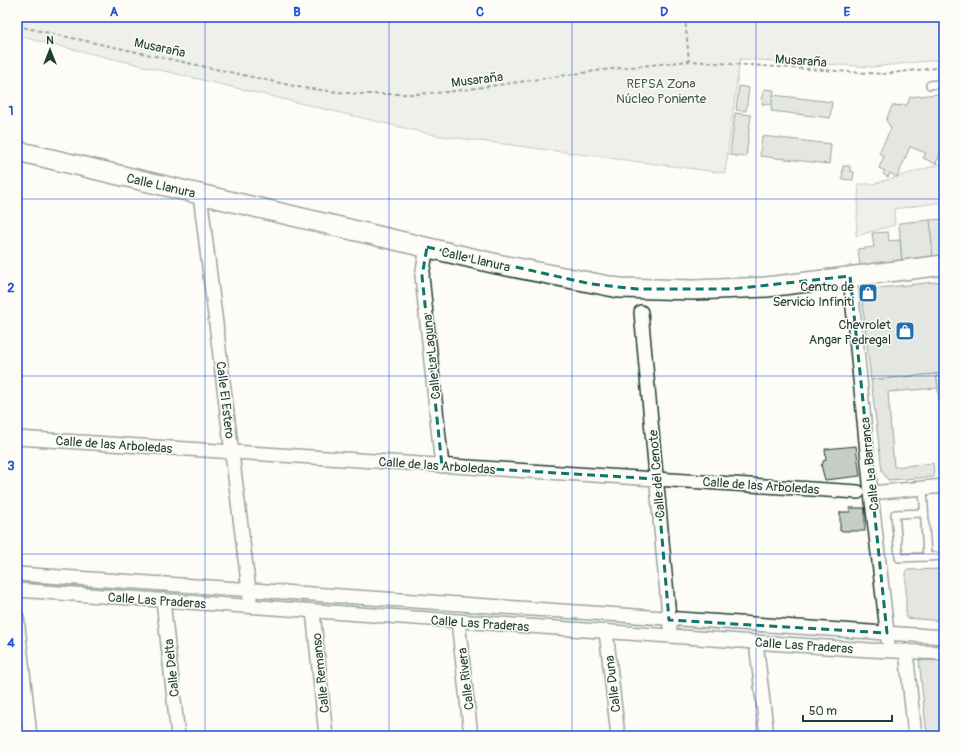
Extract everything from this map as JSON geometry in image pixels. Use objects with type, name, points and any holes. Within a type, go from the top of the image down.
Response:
[{"type":"street","name":"Calle Llanura","points":[[17,151],[427,248],[591,284],[631,289],[732,289],[767,287],[944,265]]},
{"type":"street","name":"Calle El Estero","points":[[200,194],[251,607]]},
{"type":"street","name":"Calle La Laguna","points":[[427,248],[422,276],[442,466]]},
{"type":"street","name":"Calle La Barranca","points":[[850,276],[871,493],[890,650]]},
{"type":"street","name":"Calle del Cenote","points":[[641,312],[671,636]]},
{"type":"street","name":"Calle de las Arboledas","points":[[17,438],[858,492]]},
{"type":"street","points":[[871,493],[944,486]]},
{"type":"street","name":"Calle Las Praderas","points":[[17,574],[669,620],[944,637]]},
{"type":"street","name":"Calle Las Praderas","points":[[17,590],[756,642],[944,653]]},
{"type":"street","name":"Calle Delta","points":[[163,600],[178,736]]},
{"type":"street","name":"Calle Remanso","points":[[313,611],[326,736]]},
{"type":"street","points":[[17,617],[30,736]]},
{"type":"street","name":"Calle Rivera","points":[[458,621],[471,736]]},
{"type":"street","name":"Calle Duna","points":[[606,631],[618,736]]},
{"type":"street","points":[[756,642],[767,736]]},
{"type":"street","points":[[906,651],[916,736]]},
{"type":"lane","points":[[930,85],[944,83]]},
{"type":"lane","points":[[923,488],[927,557]]},
{"type":"lane","points":[[924,513],[896,514],[898,558],[944,556]]},
{"type":"path","points":[[685,17],[689,61]]},
{"type":"path","name":"Musaraña","points":[[17,26],[303,88],[357,94],[416,94],[448,92],[603,70],[689,61],[882,74],[944,67]]},
{"type":"highlighted area","points":[[427,247],[591,284],[637,289],[732,289],[850,276],[887,633],[669,620],[657,479],[442,466],[422,276]]},
{"type":"green space","name":"REPSA Zona Núcleo Poniente","points":[[17,17],[944,17],[944,59],[873,67],[740,59],[725,173],[434,135],[17,36]]},
{"type":"green space","points":[[944,163],[944,202],[894,209],[895,225],[856,236],[859,184],[873,184]]},
{"type":"building","points":[[739,86],[749,88],[746,111],[736,110]]},
{"type":"building","points":[[764,89],[774,90],[772,105],[762,104]]},
{"type":"building","points":[[938,94],[944,97],[944,155],[940,153],[936,164],[923,158],[926,153],[910,147],[897,177],[890,173],[888,177],[883,174],[885,171],[879,168],[884,156],[879,153],[891,128],[886,120],[892,106],[907,105],[910,97]]},
{"type":"building","points":[[773,95],[832,102],[830,118],[771,111]]},
{"type":"building","points":[[735,113],[751,115],[746,157],[730,155]]},
{"type":"building","points":[[762,136],[831,144],[829,164],[760,156]]},
{"type":"building","points":[[843,166],[850,166],[850,171],[854,172],[853,180],[842,179]]},
{"type":"building","points":[[944,219],[944,260],[933,261],[930,220]]},
{"type":"building","points":[[930,220],[933,261],[902,264],[899,223]]},
{"type":"building","points":[[888,232],[889,241],[900,240],[902,264],[860,267],[858,249],[874,247],[872,233]]},
{"type":"building","name":"Chevrolet Angar Pedregal","points":[[944,281],[944,373],[871,380],[861,290]]},
{"type":"building","points":[[944,373],[944,409],[940,409],[936,374]]},
{"type":"building","points":[[936,374],[938,388],[888,392],[894,467],[933,463],[934,477],[888,480],[882,471],[871,380]]},
{"type":"building","points":[[940,409],[944,409],[944,456]]},
{"type":"building","points":[[856,446],[860,476],[825,480],[821,465],[823,464],[823,461],[826,460],[825,449]]},
{"type":"building","points":[[850,508],[865,508],[865,531],[840,531],[840,512],[850,512]]},
{"type":"building","points":[[944,569],[944,621],[906,618],[906,570]]},
{"type":"building","points":[[919,660],[944,661],[944,736],[927,736]]},
{"type":"place","name":"Centro de Servicio Infiniti","points":[[868,293]]},
{"type":"place","name":"Chevrolet Angar Pedregal","points":[[905,331]]}]
